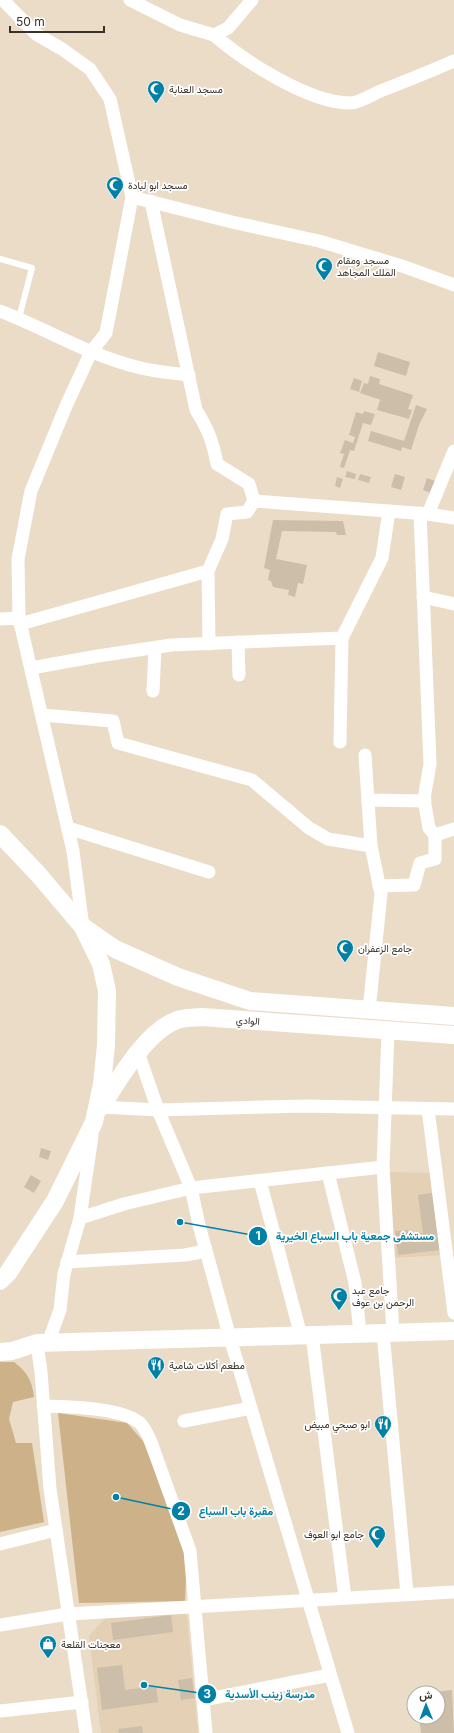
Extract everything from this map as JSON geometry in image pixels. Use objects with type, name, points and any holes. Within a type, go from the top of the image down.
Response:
[{"type":"main road","points":[[0,834],[38,874],[83,927],[101,964],[106,992],[106,1045],[98,1115],[55,1201],[8,1273],[0,1281]]},
{"type":"main road","name":"الوادي","points":[[83,927],[115,949],[178,977],[250,1001],[454,1016]]},
{"type":"main road","name":"الوادي","points":[[98,1115],[138,1052],[162,1028],[176,1020],[202,1017],[454,1035]]},
{"type":"main road","points":[[0,1352],[12,1351],[43,1343],[454,1331]]},
{"type":"street","points":[[3,0],[36,34],[62,49],[90,69],[110,99],[120,138],[132,197],[106,333],[91,352],[66,406],[31,491],[18,559],[19,621],[73,851],[83,927]]},
{"type":"street","points":[[130,0],[180,25],[214,35],[230,49],[255,66],[288,84],[325,99],[351,103],[454,61]]},
{"type":"street","points":[[214,35],[228,28],[252,0]]},
{"type":"street","points":[[132,197],[232,222],[319,241],[454,285]]},
{"type":"street","points":[[151,202],[196,410],[207,426],[214,445],[217,464],[249,484],[254,501],[247,512],[227,514],[222,539],[208,571],[209,644]]},
{"type":"street","points":[[0,311],[20,318],[91,352],[140,368],[189,376]]},
{"type":"street","points":[[379,886],[414,885],[420,863],[435,859],[435,835],[429,828],[424,801],[430,764],[423,597],[424,514],[454,451]]},
{"type":"street","points":[[254,501],[389,511],[454,518]]},
{"type":"street","points":[[340,742],[342,638],[382,558],[389,511]]},
{"type":"street","points":[[0,620],[19,621],[208,571]]},
{"type":"street","points":[[423,597],[454,604]]},
{"type":"street","points":[[31,668],[155,648],[238,642],[342,638]]},
{"type":"street","points":[[238,642],[239,676]]},
{"type":"street","points":[[153,691],[155,648]]},
{"type":"street","points":[[42,715],[113,721],[118,743],[252,780],[309,828],[328,839],[371,846]]},
{"type":"street","points":[[364,756],[371,846],[381,894],[370,1010]]},
{"type":"street","points":[[368,800],[424,801]]},
{"type":"street","points":[[68,828],[209,872]]},
{"type":"street","points":[[435,835],[454,829]]},
{"type":"street","points":[[388,1031],[383,1167],[388,1333],[407,1594]]},
{"type":"street","points":[[138,1052],[158,1110],[191,1188],[206,1251],[230,1338],[348,1733]]},
{"type":"street","points":[[86,1733],[50,1489],[44,1406],[43,1343],[60,1310],[64,1274],[80,1218],[98,1115],[158,1110],[304,1106],[454,1109]]},
{"type":"street","points":[[428,1108],[454,1313]]},
{"type":"street","points":[[80,1218],[124,1204],[191,1188],[383,1167]]},
{"type":"street","points":[[328,1173],[355,1283],[360,1334]]},
{"type":"street","points":[[260,1181],[307,1336],[345,1598]]},
{"type":"street","points":[[68,1262],[185,1255],[206,1251]]},
{"type":"street","points":[[44,1406],[98,1410],[121,1414],[138,1422],[145,1430],[151,1442],[190,1551],[206,1733]]},
{"type":"street","points":[[184,1421],[251,1408]]},
{"type":"street","points":[[0,1544],[56,1530]]},
{"type":"street","points":[[0,1625],[68,1614],[454,1592]]},
{"type":"street","points":[[203,1700],[330,1675]]},
{"type":"street","points":[[0,1711],[82,1702]]},
{"type":"lane","points":[[0,259],[32,268],[20,318]]},
{"type":"shaded area","points":[[390,1172],[432,1173],[441,1255],[393,1258]]},
{"type":"shaded area","points":[[0,1362],[14,1362],[26,1373],[32,1386],[34,1397],[13,1402],[9,1419],[16,1443],[32,1443],[44,1522],[0,1532]]},
{"type":"shaded area","points":[[58,1413],[127,1423],[143,1441],[187,1553],[185,1601],[79,1603]]},
{"type":"shaded area","points":[[183,1611],[187,1616],[198,1733],[101,1733],[89,1636],[106,1617]]},
{"type":"building","points":[[378,352],[410,362],[406,376],[374,366]]},
{"type":"building","points":[[370,376],[380,379],[379,384],[413,395],[408,409],[412,410],[409,419],[377,410],[380,400],[387,402],[360,393],[364,383],[368,384]]},
{"type":"building","points":[[354,378],[362,381],[359,392],[350,389]]},
{"type":"building","points":[[416,405],[427,409],[419,425],[411,450],[402,447],[401,451],[368,441],[371,431],[404,441]]},
{"type":"building","points":[[364,411],[375,414],[371,425],[363,423],[354,451],[350,450],[344,468],[340,467],[344,454],[340,453],[345,440],[353,443],[355,437],[349,435],[356,412],[363,414]]},
{"type":"building","points":[[347,471],[356,474],[355,479],[345,477]]},
{"type":"building","points":[[360,474],[371,477],[369,483],[358,480]]},
{"type":"building","points":[[395,474],[405,477],[401,490],[391,487]]},
{"type":"building","points":[[337,477],[343,479],[340,488],[335,486]]},
{"type":"building","points":[[427,478],[438,482],[434,494],[423,490]]},
{"type":"building","points":[[273,520],[343,521],[346,535],[337,535],[336,532],[282,531],[276,559],[307,565],[303,584],[298,583],[295,597],[288,595],[289,590],[273,587],[271,581],[268,580],[270,570],[264,568]]},
{"type":"building","points":[[41,1148],[51,1151],[48,1160],[39,1157]]},
{"type":"building","points":[[31,1175],[41,1181],[34,1193],[24,1187]]},
{"type":"building","points":[[432,1193],[440,1250],[398,1255],[395,1231],[408,1230],[408,1234],[423,1233],[418,1195]]},
{"type":"building","points":[[171,1615],[173,1632],[113,1640],[111,1623]]},
{"type":"building","points":[[122,1665],[125,1690],[156,1686],[158,1702],[102,1710],[97,1668]]},
{"type":"building","points":[[192,1678],[195,1698],[181,1700],[178,1680]]},
{"type":"building","points":[[452,1690],[454,1733],[421,1733],[420,1725],[446,1725],[446,1691]]},
{"type":"building","points":[[142,1726],[143,1733],[119,1733],[118,1729]]},
{"type":"place","name":"مسجد العنابة","points":[[156,104]]},
{"type":"place","name":"مسجد ابو لبادة","points":[[115,200]]},
{"type":"place","name":"مسجد ومقام الملك المجاهد","points":[[324,281]]},
{"type":"place","name":"جامع الزعفران","points":[[345,963]]},
{"type":"place","name":"مستشفى جمعية باب السباع الخيرية","points":[[180,1222]]},
{"type":"place","name":"جامع عبد الرحمن بن عوف","points":[[339,1311]]},
{"type":"place","name":"مطعم أكلات شامية","points":[[156,1380]]},
{"type":"place","name":"ابو صبحي مبيض","points":[[383,1439]]},
{"type":"place","name":"مقبرة باب السباع","points":[[116,1497]]},
{"type":"place","name":"جامع ابو العوف","points":[[377,1549]]},
{"type":"place","name":"معجنات القلعة","points":[[48,1659]]},
{"type":"place","name":"مدرسة زينب الأسدية","points":[[144,1685]]}]
